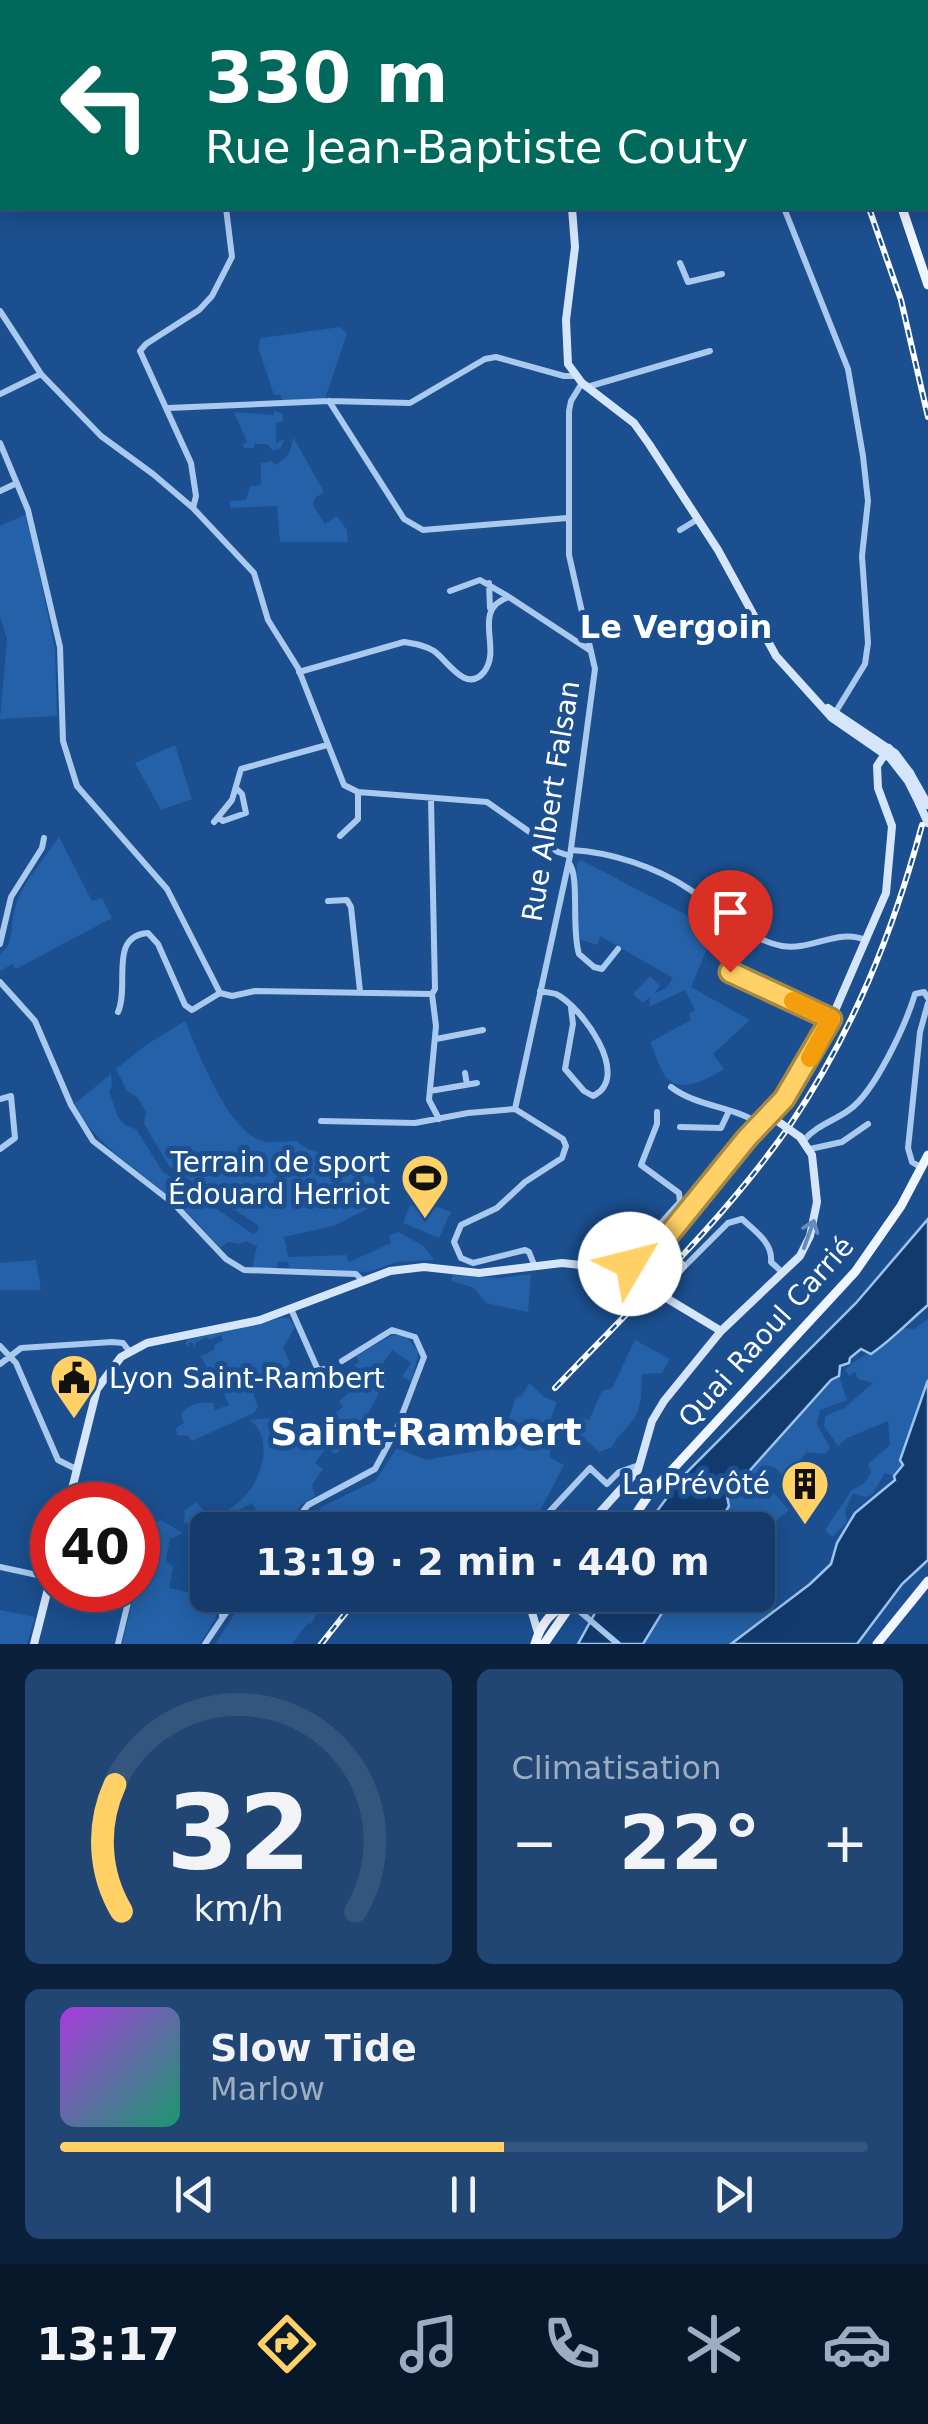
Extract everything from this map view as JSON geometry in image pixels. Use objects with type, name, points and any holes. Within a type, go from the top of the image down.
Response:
[{"type":"main road","points":[[903,210],[928,285]]},
{"type":"main road","name":"Quai Raoul Carrié","points":[[637,1512],[856,1272],[902,1206],[928,1155]]},
{"type":"main road","points":[[877,1644],[928,1580]]},
{"type":"main road","points":[[535,1644],[563,1612]]},
{"type":"street","points":[[193,508],[196,496],[191,463],[140,351],[199,310],[212,296],[232,257],[226,210]]},
{"type":"street","points":[[572,210],[575,247],[565,344],[568,364],[581,382]]},
{"type":"street","points":[[785,210],[848,370],[864,456],[868,501],[862,556],[868,644],[865,664],[834,715]]},
{"type":"street","points":[[680,264],[688,282],[722,274]]},
{"type":"street","points":[[0,312],[42,374],[101,436],[193,508],[254,573],[268,620],[299,672],[344,785],[358,792],[486,802],[558,852],[570,856],[608,856],[664,874],[769,942],[801,947],[844,934],[866,940]]},
{"type":"street","points":[[581,382],[710,351]]},
{"type":"street","points":[[168,408],[410,403],[485,359],[496,357],[581,382],[614,405],[649,444],[718,550],[776,656],[834,715],[890,753],[928,805]]},
{"type":"street","points":[[0,394],[42,374]]},
{"type":"street","name":"Rue Albert Falsan","points":[[515,1109],[570,856],[594,682],[591,651],[568,555],[569,411],[581,382]]},
{"type":"street","points":[[329,402],[412,526],[423,530],[568,518]]},
{"type":"street","points":[[605,412],[614,405]]},
{"type":"street","points":[[0,443],[28,510],[60,647],[63,741],[71,772],[77,786],[167,889],[220,993],[432,994]]},
{"type":"street","points":[[0,491],[17,484]]},
{"type":"street","points":[[679,530],[698,519]]},
{"type":"street","points":[[450,591],[480,580],[489,583],[591,651]]},
{"type":"street","points":[[299,672],[404,642],[435,652],[462,678],[474,680],[488,664],[489,583]]},
{"type":"street","points":[[490,610],[498,601],[510,597]]},
{"type":"street","points":[[235,787],[242,794],[246,813],[216,820],[232,800],[235,787],[238,774],[246,766],[327,745]]},
{"type":"street","points":[[73,1482],[97,1389],[111,1368],[130,1352],[162,1338],[260,1320],[363,1281],[412,1268],[479,1273],[567,1263],[618,1267],[663,1246],[792,1090],[831,1019],[886,893],[892,826],[877,774],[879,759],[890,753]]},
{"type":"street","points":[[909,777],[928,823]]},
{"type":"street","points":[[340,836],[358,819],[358,792]]},
{"type":"street","points":[[431,799],[435,946],[432,994],[436,1040],[429,1100],[438,1119]]},
{"type":"street","points":[[0,944],[11,897],[42,848],[44,838]]},
{"type":"street","points":[[570,856],[580,954],[604,972],[618,948]]},
{"type":"street","points":[[328,901],[347,900],[351,907],[360,992]]},
{"type":"street","points":[[118,1012],[124,998],[123,952],[130,940],[141,934],[148,934],[158,944],[188,1009],[200,1008],[220,993]]},
{"type":"street","points":[[730,972],[831,1019]]},
{"type":"street","points":[[0,982],[23,1005],[45,1038],[71,1105],[93,1141],[174,1204],[226,1259],[244,1270],[356,1274],[363,1281]]},
{"type":"street","points":[[540,991],[554,993],[572,1008],[600,1043],[608,1071],[604,1089],[593,1096],[584,1092],[565,1069],[572,1008]]},
{"type":"street","points":[[802,1138],[860,1100],[918,991],[928,1000],[920,1032],[908,1148],[912,1162],[922,1168]]},
{"type":"street","points":[[436,1040],[484,1030]]},
{"type":"street","points":[[465,1073],[467,1085]]},
{"type":"street","points":[[430,1091],[477,1083]]},
{"type":"street","points":[[671,1087],[689,1099],[760,1124]]},
{"type":"street","points":[[0,1099],[12,1096],[15,1138],[0,1149]]},
{"type":"street","points":[[320,1121],[405,1124],[515,1109],[564,1139],[565,1152],[497,1208],[461,1225],[454,1242],[461,1258],[473,1262],[524,1250],[535,1267]]},
{"type":"street","points":[[680,1127],[721,1128],[729,1110]]},
{"type":"street","points":[[658,1112],[658,1124],[641,1166],[679,1193],[680,1202],[652,1234],[683,1267]]},
{"type":"street","points":[[600,1512],[640,1465],[654,1416],[721,1331],[800,1256],[813,1226],[817,1202],[810,1149],[802,1138],[772,1117]]},
{"type":"street","points":[[810,1149],[842,1142],[868,1124]]},
{"type":"street","points":[[721,1331],[668,1299],[668,1285],[728,1223],[742,1219],[762,1237],[772,1252],[771,1262],[783,1273]]},
{"type":"street","points":[[291,1308],[318,1370],[331,1368]]},
{"type":"street","points":[[302,1512],[308,1505],[375,1469],[398,1428],[423,1365],[420,1343],[400,1330],[384,1334],[346,1358]]},
{"type":"street","points":[[0,1364],[21,1348],[112,1342],[123,1344],[130,1352]]},
{"type":"street","points":[[0,1346],[10,1354],[58,1460],[76,1469]]},
{"type":"street","points":[[550,1512],[590,1468],[607,1484],[620,1472],[640,1465]]},
{"type":"street","points":[[0,1567],[30,1572]]},
{"type":"street","points":[[34,1644],[42,1612]]},
{"type":"street","points":[[118,1644],[126,1612]]},
{"type":"street","points":[[222,1612],[222,1616]]},
{"type":"street","points":[[205,1644],[225,1612]]},
{"type":"street","points":[[530,1612],[543,1639]]},
{"type":"street","points":[[552,1612],[557,1616]]},
{"type":"street","points":[[585,1612],[618,1644]]},
{"type":"shaded area","points":[[340,327],[347,333],[325,399],[282,402],[281,395],[274,395],[258,347],[261,338]]},
{"type":"shaded area","points":[[274,411],[283,414],[283,421],[276,423],[276,443],[284,439],[281,448],[273,451],[267,444],[254,444],[254,448],[244,448],[242,445],[247,442],[234,412],[273,415]]},
{"type":"shaded area","points":[[293,437],[324,492],[313,505],[325,524],[337,516],[347,530],[348,542],[280,542],[277,506],[230,508],[230,501],[246,500],[250,486],[261,485],[261,463],[272,461],[275,465],[283,460]]},
{"type":"shaded area","points":[[27,514],[55,649],[57,716],[0,719],[7,639],[0,617],[0,526]]},
{"type":"shaded area","points":[[175,745],[192,799],[161,810],[135,763]]},
{"type":"shaded area","points":[[59,837],[92,901],[102,898],[112,918],[16,969],[13,964],[0,971],[0,954],[10,939],[18,899]]},
{"type":"shaded area","points":[[581,860],[715,930],[691,987],[750,1020],[713,1054],[724,1069],[689,1084],[675,1084],[666,1077],[650,1042],[691,1020],[689,1014],[695,1010],[685,990],[649,1007],[650,997],[643,1003],[633,994],[650,976],[660,986],[654,994],[666,988],[673,978],[600,936],[598,945],[578,939],[575,902],[577,863]]},
{"type":"shaded area","points":[[185,1021],[227,1109],[252,1136],[266,1142],[297,1141],[312,1151],[330,1155],[368,1156],[380,1203],[333,1226],[284,1237],[288,1257],[346,1255],[349,1262],[391,1243],[389,1236],[398,1232],[424,1246],[434,1260],[397,1262],[368,1272],[289,1268],[288,1262],[277,1262],[277,1269],[252,1268],[257,1246],[246,1241],[228,1242],[220,1248],[176,1202],[108,1147],[73,1105],[111,1074],[109,1091],[118,1117],[126,1126],[136,1129],[163,1172],[253,1234],[257,1232],[259,1226],[169,1166],[144,1124],[146,1112],[138,1098],[127,1091],[116,1069]]},
{"type":"shaded area","name":"Terrain de sport Édouard Herriot","points":[[410,1205],[428,1212],[432,1205],[451,1212],[439,1238],[403,1223]]},
{"type":"shaded area","points":[[928,1219],[928,1305],[871,1354],[861,1349],[849,1363],[840,1366],[839,1376],[831,1380],[727,1496],[726,1512],[656,1512],[683,1476],[856,1303]]},
{"type":"shaded area","points":[[36,1260],[41,1290],[0,1290],[0,1263]]},
{"type":"shaded area","points":[[531,1274],[528,1312],[486,1303],[474,1288],[452,1281],[452,1275],[499,1278]]},
{"type":"shaded area","points":[[289,1318],[295,1327],[283,1348],[290,1363],[268,1382],[263,1383],[260,1378],[251,1382],[247,1375],[218,1389],[199,1353],[202,1356],[215,1349],[214,1345],[223,1340],[221,1335],[195,1343],[195,1348],[193,1343],[189,1343],[189,1348],[185,1343],[187,1340]]},
{"type":"shaded area","points":[[928,1319],[928,1380],[908,1434],[899,1475],[885,1473],[872,1495],[853,1493],[845,1511],[847,1522],[832,1537],[825,1530],[852,1490],[864,1484],[871,1472],[868,1464],[890,1445],[888,1421],[847,1438],[838,1446],[824,1426],[825,1416],[844,1408],[873,1383],[858,1379],[855,1372],[849,1376],[845,1370],[903,1328],[914,1329]]},
{"type":"shaded area","points":[[393,1335],[406,1336],[419,1352],[411,1382],[402,1376],[411,1363],[392,1350],[381,1366],[390,1373],[368,1419],[336,1454],[326,1448],[315,1463],[323,1469],[312,1485],[315,1496],[296,1512],[257,1512],[252,1503],[236,1512],[224,1512],[250,1489],[263,1458],[262,1436],[249,1420],[282,1417],[290,1411],[307,1437],[334,1419],[332,1415],[343,1407],[339,1401],[362,1378],[354,1365],[359,1362],[356,1356]]},
{"type":"shaded area","points":[[635,1340],[670,1359],[662,1373],[642,1374],[636,1415],[612,1447],[599,1452],[576,1431],[582,1424],[578,1421],[589,1420],[602,1391],[612,1388]]},
{"type":"shaded area","points":[[839,1376],[847,1400],[820,1410],[817,1424],[830,1448],[825,1454],[807,1452],[785,1477],[774,1467],[764,1466],[757,1475],[789,1510],[775,1522],[775,1512],[725,1512],[727,1497],[831,1379]]},
{"type":"shaded area","points":[[928,1380],[928,1560],[902,1584],[857,1644],[731,1644],[831,1564],[837,1543],[855,1513],[895,1480],[903,1465],[900,1460]]},
{"type":"shaded area","points":[[529,1383],[544,1397],[557,1402],[549,1424],[550,1457],[564,1465],[539,1512],[318,1512],[321,1507],[375,1481],[397,1448],[426,1460],[482,1450],[507,1424],[516,1397],[522,1396]]},
{"type":"shaded area","points":[[234,1389],[253,1393],[258,1407],[254,1413],[192,1441],[188,1436],[177,1435],[176,1428],[184,1423],[181,1415],[187,1408],[204,1402],[213,1403],[215,1410],[229,1405],[224,1394]]},
{"type":"shaded area","points":[[197,1502],[204,1512],[190,1512],[190,1524],[184,1523],[185,1510]]},
{"type":"shaded area","points":[[160,1521],[183,1533],[170,1539],[166,1560],[173,1567],[169,1588],[190,1593],[190,1612],[215,1612],[216,1618],[200,1644],[122,1644],[130,1612],[160,1612]]},
{"type":"shaded area","points":[[0,1610],[35,1617],[27,1644],[0,1644]]},
{"type":"shaded area","points":[[236,1612],[318,1612],[292,1644],[215,1644]]},
{"type":"shaded area","points":[[596,1612],[663,1612],[643,1644],[578,1644]]},
{"type":"shaded area","points":[[663,1612],[775,1612],[731,1644],[643,1644]]},
{"type":"railway","points":[[870,210],[901,300],[928,417]]},
{"type":"railway","points":[[555,1388],[708,1228],[764,1160],[813,1090],[869,980],[922,825]]},
{"type":"railway","points":[[321,1644],[346,1612]]},
{"type":"slow traffic","points":[[793,1001],[831,1019],[810,1058]]},
{"type":"place","name":"Terrain de sport Édouard Herriot","points":[[425,1220]]},
{"type":"place","name":"Lyon Saint-Rambert","points":[[74,1420]]},
{"type":"place","name":"La Prévôté","points":[[805,1526]]},
{"type":"district","name":"Le Vergoin","points":[[676,627]]},
{"type":"district","name":"Saint-Rambert","points":[[426,1432]]},
{"type":"route","points":[[630,1264],[661,1244],[747,1138],[792,1090],[831,1019],[730,972]]}]
